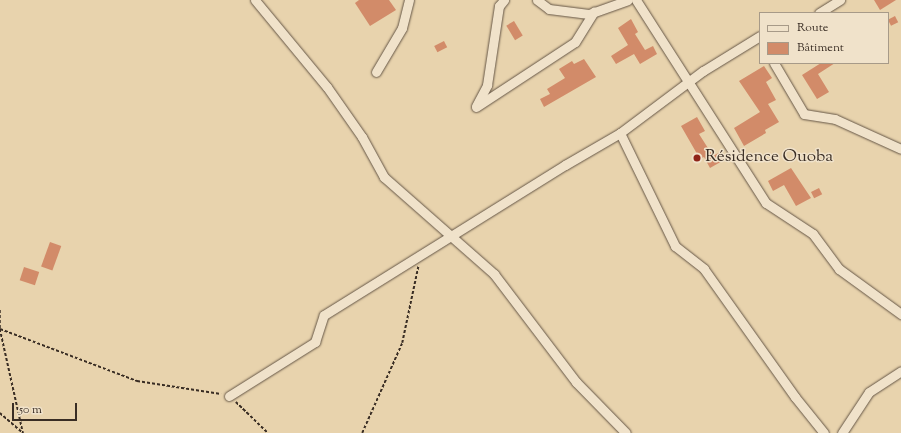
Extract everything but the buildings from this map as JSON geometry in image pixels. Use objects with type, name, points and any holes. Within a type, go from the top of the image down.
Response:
[{"type":"street","points":[[255,0],[327,87],[362,137],[384,177],[494,274],[576,382],[626,433]]},
{"type":"street","points":[[376,72],[402,28],[409,0]]},
{"type":"street","points":[[504,0],[499,6],[487,85],[476,107],[575,42],[594,12]]},
{"type":"street","points":[[537,0],[549,9],[589,14],[628,0]]},
{"type":"street","points":[[636,0],[691,82],[766,203],[813,234],[839,269],[901,314]]},
{"type":"street","points":[[821,12],[840,0]]},
{"type":"street","points":[[229,396],[315,342],[324,315],[620,133],[660,101],[691,82],[703,71],[759,38]]},
{"type":"street","points":[[775,64],[804,114],[835,119],[901,149]]},
{"type":"street","points":[[620,133],[675,246],[704,269],[795,397],[824,433]]},
{"type":"street","points":[[842,433],[869,392],[901,371]]},
{"type":"path","points":[[362,433],[402,343],[421,255]]},
{"type":"path","points":[[0,310],[0,329],[23,433]]},
{"type":"path","points":[[0,329],[137,381],[229,396],[268,433]]},
{"type":"path","points":[[0,412],[23,433]]},
{"type":"place","name":"Résidence Ouoba","points":[[697,158]]}]
